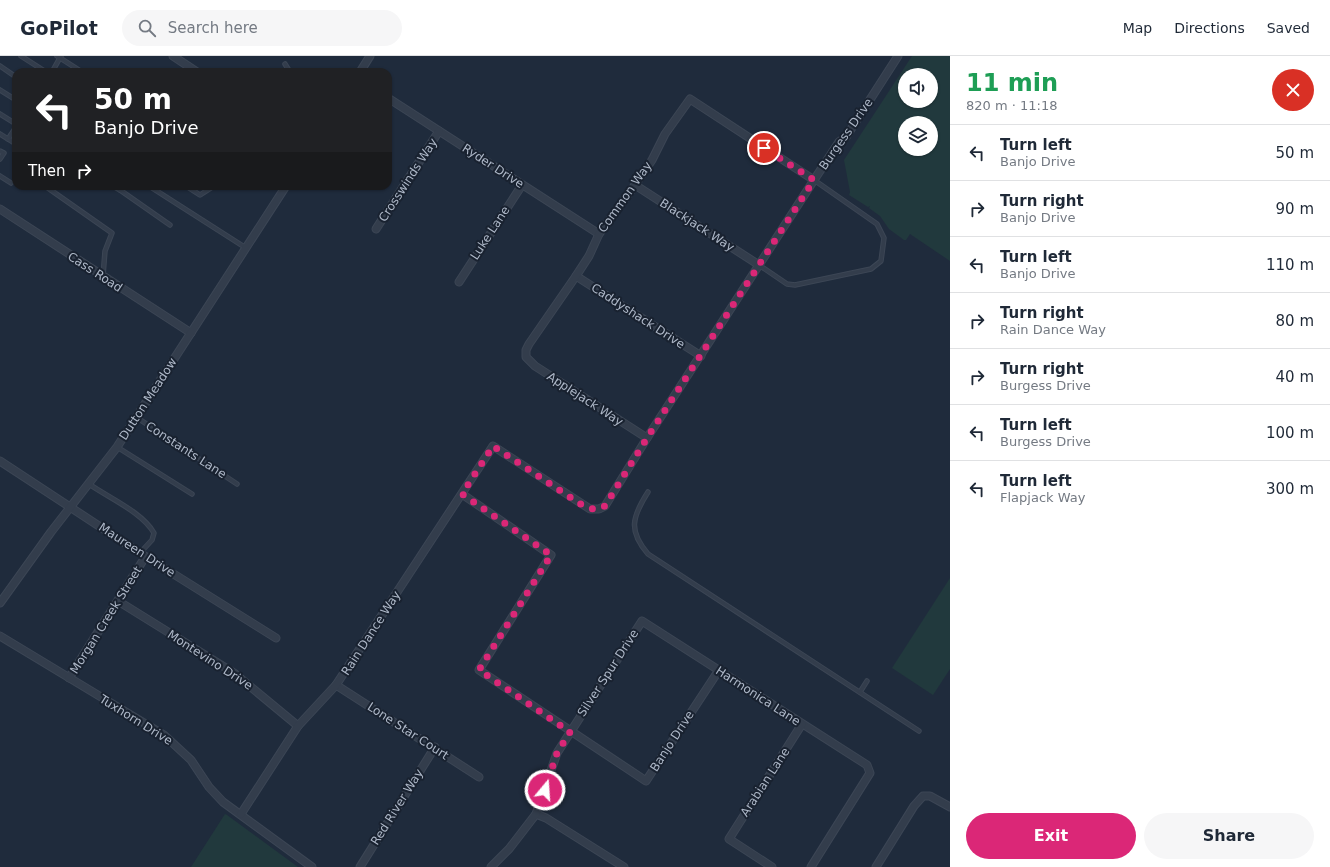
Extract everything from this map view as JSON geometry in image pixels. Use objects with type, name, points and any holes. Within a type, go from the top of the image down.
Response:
[{"type":"street","points":[[173,56],[191,68]]},
{"type":"street","points":[[362,68],[370,56]]},
{"type":"street","name":"Burgess Drive","points":[[493,446],[590,509],[599,510],[609,502],[647,438],[814,180],[839,142],[846,137],[898,56]]},
{"type":"street","name":"Common Way","points":[[526,356],[526,350],[529,344],[589,256],[599,234],[636,185],[652,160],[665,134],[690,99],[814,180]]},
{"type":"street","name":"Ryder Drive","points":[[392,101],[599,234]]},
{"type":"street","name":"Crosswinds Way","points":[[376,229],[439,131]]},
{"type":"street","name":"Luke Lane","points":[[459,282],[522,185]]},
{"type":"street","name":"Blackjack Way","points":[[636,185],[759,265]]},
{"type":"street","name":"Dutton Meadow","points":[[0,604],[70,507],[117,447],[283,190]]},
{"type":"street","name":"Cass Road","points":[[0,209],[190,333]]},
{"type":"street","name":"Caddyshack Drive","points":[[576,276],[701,356]]},
{"type":"street","name":"Applejack Way","points":[[526,356],[535,366],[647,438]]},
{"type":"street","name":"Rain Dance Way","points":[[241,814],[298,726],[336,685],[493,446]]},
{"type":"street","name":"Maureen Drive","points":[[0,460],[140,553],[276,638]]},
{"type":"street","name":"Banjo Drive","points":[[462,494],[551,555],[479,670],[570,732],[646,781],[718,670]]},
{"type":"street","name":"Morgan Creek Street","points":[[69,678],[142,562]]},
{"type":"street","name":"Montevino Drive","points":[[118,602],[234,673],[298,726]]},
{"type":"street","name":"Silver Spur Drive","points":[[491,867],[509,850],[536,814],[557,753],[642,621]]},
{"type":"street","name":"Harmonica Lane","points":[[642,621],[866,765],[870,773],[811,867]]},
{"type":"street","name":"Tuxhorn Drive","points":[[0,636],[164,735],[190,760],[223,802],[312,867]]},
{"type":"street","name":"Lone Star Court","points":[[336,685],[435,747],[479,777]]},
{"type":"street","name":"Arabian Lane","points":[[772,867],[729,839],[802,724]]},
{"type":"street","name":"Red River Way","points":[[360,867],[435,747]]},
{"type":"street","points":[[876,867],[914,806],[923,796],[930,796],[950,807]]},
{"type":"street","points":[[536,814],[624,867]]},
{"type":"lane","points":[[21,56],[40,68]]},
{"type":"lane","points":[[54,68],[59,57],[76,68]]},
{"type":"lane","points":[[285,64],[288,68]]},
{"type":"lane","points":[[0,66],[12,74]]},
{"type":"lane","points":[[0,90],[12,98]]},
{"type":"lane","points":[[0,114],[12,122]]},
{"type":"lane","points":[[8,139],[12,132]]},
{"type":"lane","points":[[0,134],[12,142]]},
{"type":"lane","points":[[0,150],[4,153],[0,159]]},
{"type":"lane","points":[[0,176],[11,184]]},
{"type":"lane","points":[[759,265],[787,284],[795,285],[871,269],[880,261],[884,238],[877,224],[814,180]]},
{"type":"lane","points":[[51,190],[112,233],[105,251],[103,277]]},
{"type":"lane","points":[[120,190],[170,225]]},
{"type":"lane","points":[[155,190],[246,248]]},
{"type":"lane","points":[[192,190],[200,195],[208,190]]},
{"type":"lane","name":"Constants Lane","points":[[136,417],[236,484]]},
{"type":"lane","points":[[117,447],[192,494]]},
{"type":"lane","points":[[89,484],[144,519],[151,527],[154,533],[152,540],[140,553]]},
{"type":"lane","points":[[648,492],[634,519],[636,536],[648,554],[695,583],[919,731]]},
{"type":"lane","points":[[860,692],[868,681]]},
{"type":"green space","points":[[912,56],[950,56],[950,261],[910,234],[906,240],[904,240],[889,229],[880,216],[869,208],[870,206],[868,207],[849,195],[850,192],[844,160],[898,77],[898,108],[938,108],[938,68],[904,68]]},
{"type":"green space","points":[[950,578],[950,669],[933,695],[892,668]]},
{"type":"green space","points":[[225,814],[227,815],[298,867],[191,867]]},
{"type":"route","points":[[545,790],[557,753],[570,732],[479,670],[551,555],[462,494],[493,446],[590,509],[599,510],[609,502],[647,438],[814,180],[764,148]]}]
